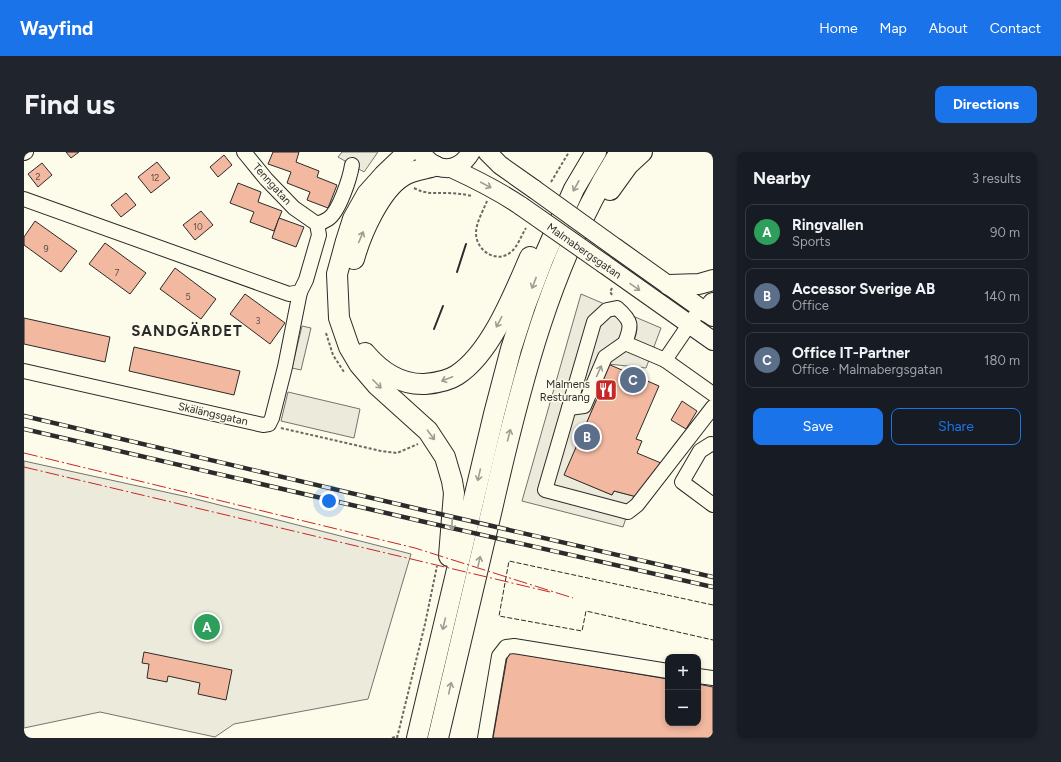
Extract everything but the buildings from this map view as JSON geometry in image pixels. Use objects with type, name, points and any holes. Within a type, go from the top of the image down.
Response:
[{"type":"highway","points":[[408,152],[367,194],[353,219],[338,274],[339,318],[349,348],[359,364],[377,385],[428,431],[445,457],[454,493],[448,563],[453,586]]},
{"type":"highway","points":[[417,738],[494,414],[511,349],[525,306],[574,189],[596,152]]},
{"type":"highway","points":[[438,738],[502,463],[527,364],[560,269],[592,201],[620,152]]},
{"type":"highway","points":[[592,201],[607,194],[628,165],[642,152]]},
{"type":"highway","points":[[443,167],[402,176],[379,202],[370,216],[359,242],[350,273],[349,303],[352,324],[357,338],[366,354],[382,370],[396,379],[404,382],[419,384],[438,382],[456,376],[470,365],[478,356],[493,333],[515,293],[532,253],[549,247]]},
{"type":"highway","points":[[669,286],[699,284],[713,280]]},
{"type":"main road","name":"Malmabergsgatan","points":[[421,152],[427,160],[484,184],[509,198],[713,341]]},
{"type":"main road","points":[[443,167],[456,167],[465,161],[471,152]]},
{"type":"main road","name":"Malmabergsgatan","points":[[487,152],[500,165],[669,286],[708,310]]},
{"type":"main road","points":[[693,327],[708,310]]},
{"type":"street","name":"Tenngatan","points":[[244,152],[266,180],[294,208],[317,224]]},
{"type":"street","points":[[269,424],[272,418],[285,367],[300,292],[307,276],[319,235],[317,224],[330,219],[341,201],[349,180],[352,165]]},
{"type":"street","points":[[24,200],[289,294],[300,292]]},
{"type":"street","points":[[569,408],[584,406],[606,357],[625,343],[631,328],[627,317],[617,308],[607,310],[594,322],[545,490],[628,512],[637,505],[713,407]]},
{"type":"street","points":[[665,360],[693,327]]},
{"type":"street","points":[[625,343],[665,360],[713,394]]},
{"type":"street","name":"Skälängsgatan","points":[[24,371],[263,425],[269,424]]},
{"type":"street","points":[[712,444],[700,451],[682,482],[713,505]]},
{"type":"street","points":[[485,738],[499,656],[506,647],[514,646],[665,671]]},
{"type":"street","points":[[701,676],[713,678]]},
{"type":"path","points":[[402,176],[412,187],[422,192],[432,194],[461,193],[478,197]]},
{"type":"path","points":[[483,199],[488,200]]},
{"type":"path","points":[[269,424],[380,451],[397,452],[420,444]]},
{"type":"path","points":[[392,738],[397,737],[425,624],[438,562]]},
{"type":"shaded area","points":[[342,152],[378,152],[364,172],[338,157]]},
{"type":"shaded area","points":[[581,294],[661,328],[646,368],[608,364],[599,386],[602,387],[565,475],[612,495],[614,491],[637,497],[628,512],[623,527],[522,501]]},
{"type":"shaded area","points":[[302,326],[311,328],[301,370],[292,368]]},
{"type":"shaded area","points":[[288,392],[360,409],[354,438],[281,421]]},
{"type":"shaded area","points":[[24,461],[188,497],[411,554],[368,699],[234,724],[215,737],[100,712],[24,728]]},
{"type":"railway","points":[[24,416],[713,577]]},
{"type":"railway","points":[[24,429],[713,587]]},
{"type":"fence","points":[[713,605],[509,561],[499,616],[582,631],[586,611],[713,640]]},
{"type":"wall","points":[[457,272],[466,244]]},
{"type":"wall","points":[[434,329],[443,306]]},
{"type":"power","points":[[24,453],[415,548],[573,598]]},
{"type":"power","points":[[24,467],[550,592]]},
{"type":"place","name":"Office IT-Partner","points":[[633,380]]},
{"type":"place","name":"Malmens Resturang","points":[[606,390]]},
{"type":"place","name":"Accessor Sverige AB","points":[[587,437]]},
{"type":"place","name":"Ringvallen","points":[[207,627]]},
{"type":"district","name":"SANDGÄRDET","points":[[187,331]]}]
